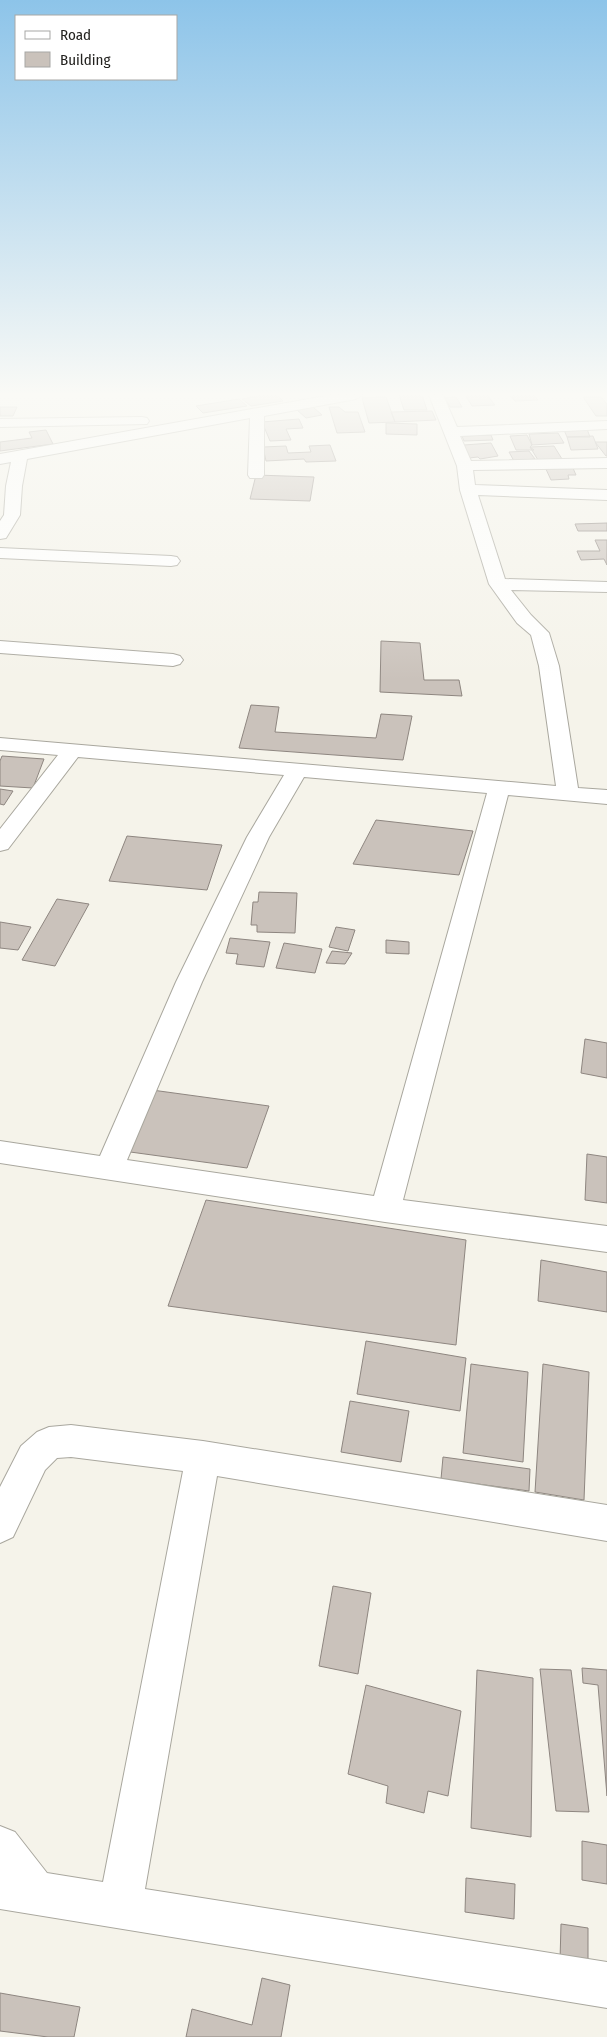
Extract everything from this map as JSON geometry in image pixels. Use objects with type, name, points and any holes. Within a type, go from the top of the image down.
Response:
[{"type":"street","points":[[0,534],[12,514],[15,490]]},
{"type":"street","points":[[468,490],[498,584],[524,619],[540,634],[549,666],[568,794]]},
{"type":"street","points":[[470,490],[607,495]]},
{"type":"street","points":[[0,553],[171,561]]},
{"type":"street","points":[[498,584],[607,588]]},
{"type":"street","points":[[0,647],[173,660]]},
{"type":"street","points":[[0,744],[607,797]]},
{"type":"street","points":[[0,844],[72,750]]},
{"type":"street","points":[[109,1168],[214,930],[258,838],[298,769]]},
{"type":"street","points":[[385,1210],[499,788]]},
{"type":"street","points":[[0,1152],[385,1210],[607,1239]]},
{"type":"street","points":[[0,1525],[32,1458],[50,1443],[71,1441],[203,1457],[607,1523]]},
{"type":"street","points":[[120,1906],[203,1457]]},
{"type":"street","points":[[0,1847],[18,1890],[607,1985]]},
{"type":"building","points":[[252,490],[312,490],[310,501],[250,499]]},
{"type":"building","points":[[607,523],[607,531],[578,531],[575,524]]},
{"type":"building","points":[[595,540],[607,540],[607,565],[604,559],[581,560],[577,551],[600,551]]},
{"type":"building","points":[[381,641],[420,643],[424,680],[459,680],[462,696],[380,692]]},
{"type":"building","points":[[251,705],[279,707],[275,732],[376,738],[381,714],[412,716],[403,760],[239,748]]},
{"type":"building","points":[[2,756],[44,759],[33,788],[0,786],[0,761]]},
{"type":"building","points":[[0,789],[13,791],[4,805],[0,804]]},
{"type":"building","points":[[376,820],[473,831],[459,875],[353,864]]},
{"type":"building","points":[[127,836],[222,845],[207,890],[109,881]]},
{"type":"building","points":[[259,892],[297,893],[295,933],[257,932],[257,925],[251,925],[253,902],[258,902]]},
{"type":"building","points":[[57,899],[89,904],[55,966],[22,960]]},
{"type":"building","points":[[0,922],[31,927],[18,950],[0,948]]},
{"type":"building","points":[[336,927],[355,930],[348,951],[329,947]]},
{"type":"building","points":[[230,938],[270,942],[264,967],[236,964],[238,954],[226,953]]},
{"type":"building","points":[[386,940],[409,942],[409,954],[386,953]]},
{"type":"building","points":[[284,943],[322,949],[315,973],[276,968]]},
{"type":"building","points":[[332,951],[352,953],[345,964],[326,963]]},
{"type":"building","points":[[585,1039],[607,1043],[607,1078],[581,1073]]},
{"type":"building","points":[[152,1090],[269,1106],[247,1168],[123,1151]]},
{"type":"building","points":[[587,1154],[607,1157],[607,1203],[585,1200]]},
{"type":"building","points":[[206,1200],[466,1240],[456,1345],[168,1306]]},
{"type":"building","points":[[541,1260],[607,1272],[607,1312],[538,1301]]},
{"type":"building","points":[[366,1341],[466,1358],[460,1411],[357,1394]]},
{"type":"building","points":[[471,1364],[528,1372],[523,1462],[463,1453]]},
{"type":"building","points":[[543,1364],[589,1372],[584,1500],[535,1492]]},
{"type":"building","points":[[350,1401],[409,1411],[401,1462],[341,1452]]},
{"type":"building","points":[[443,1457],[530,1469],[529,1491],[441,1479]]},
{"type":"building","points":[[333,1586],[371,1593],[358,1674],[319,1666]]},
{"type":"building","points":[[582,1668],[607,1670],[607,1796],[598,1685],[583,1683]]},
{"type":"building","points":[[540,1669],[571,1670],[589,1812],[556,1811]]},
{"type":"building","points":[[477,1670],[533,1678],[531,1837],[471,1828]]},
{"type":"building","points":[[366,1685],[461,1711],[448,1796],[428,1791],[424,1813],[386,1803],[388,1786],[348,1774]]},
{"type":"building","points":[[582,1841],[607,1845],[607,1884],[582,1880]]},
{"type":"building","points":[[466,1878],[515,1884],[514,1919],[465,1912]]},
{"type":"building","points":[[561,1924],[588,1928],[588,1966],[560,1961]]},
{"type":"building","points":[[262,1978],[290,1985],[281,2037],[186,2037],[192,2009],[252,2025]]},
{"type":"building","points":[[0,1993],[80,2007],[74,2037],[48,2037],[0,2031]]}]
